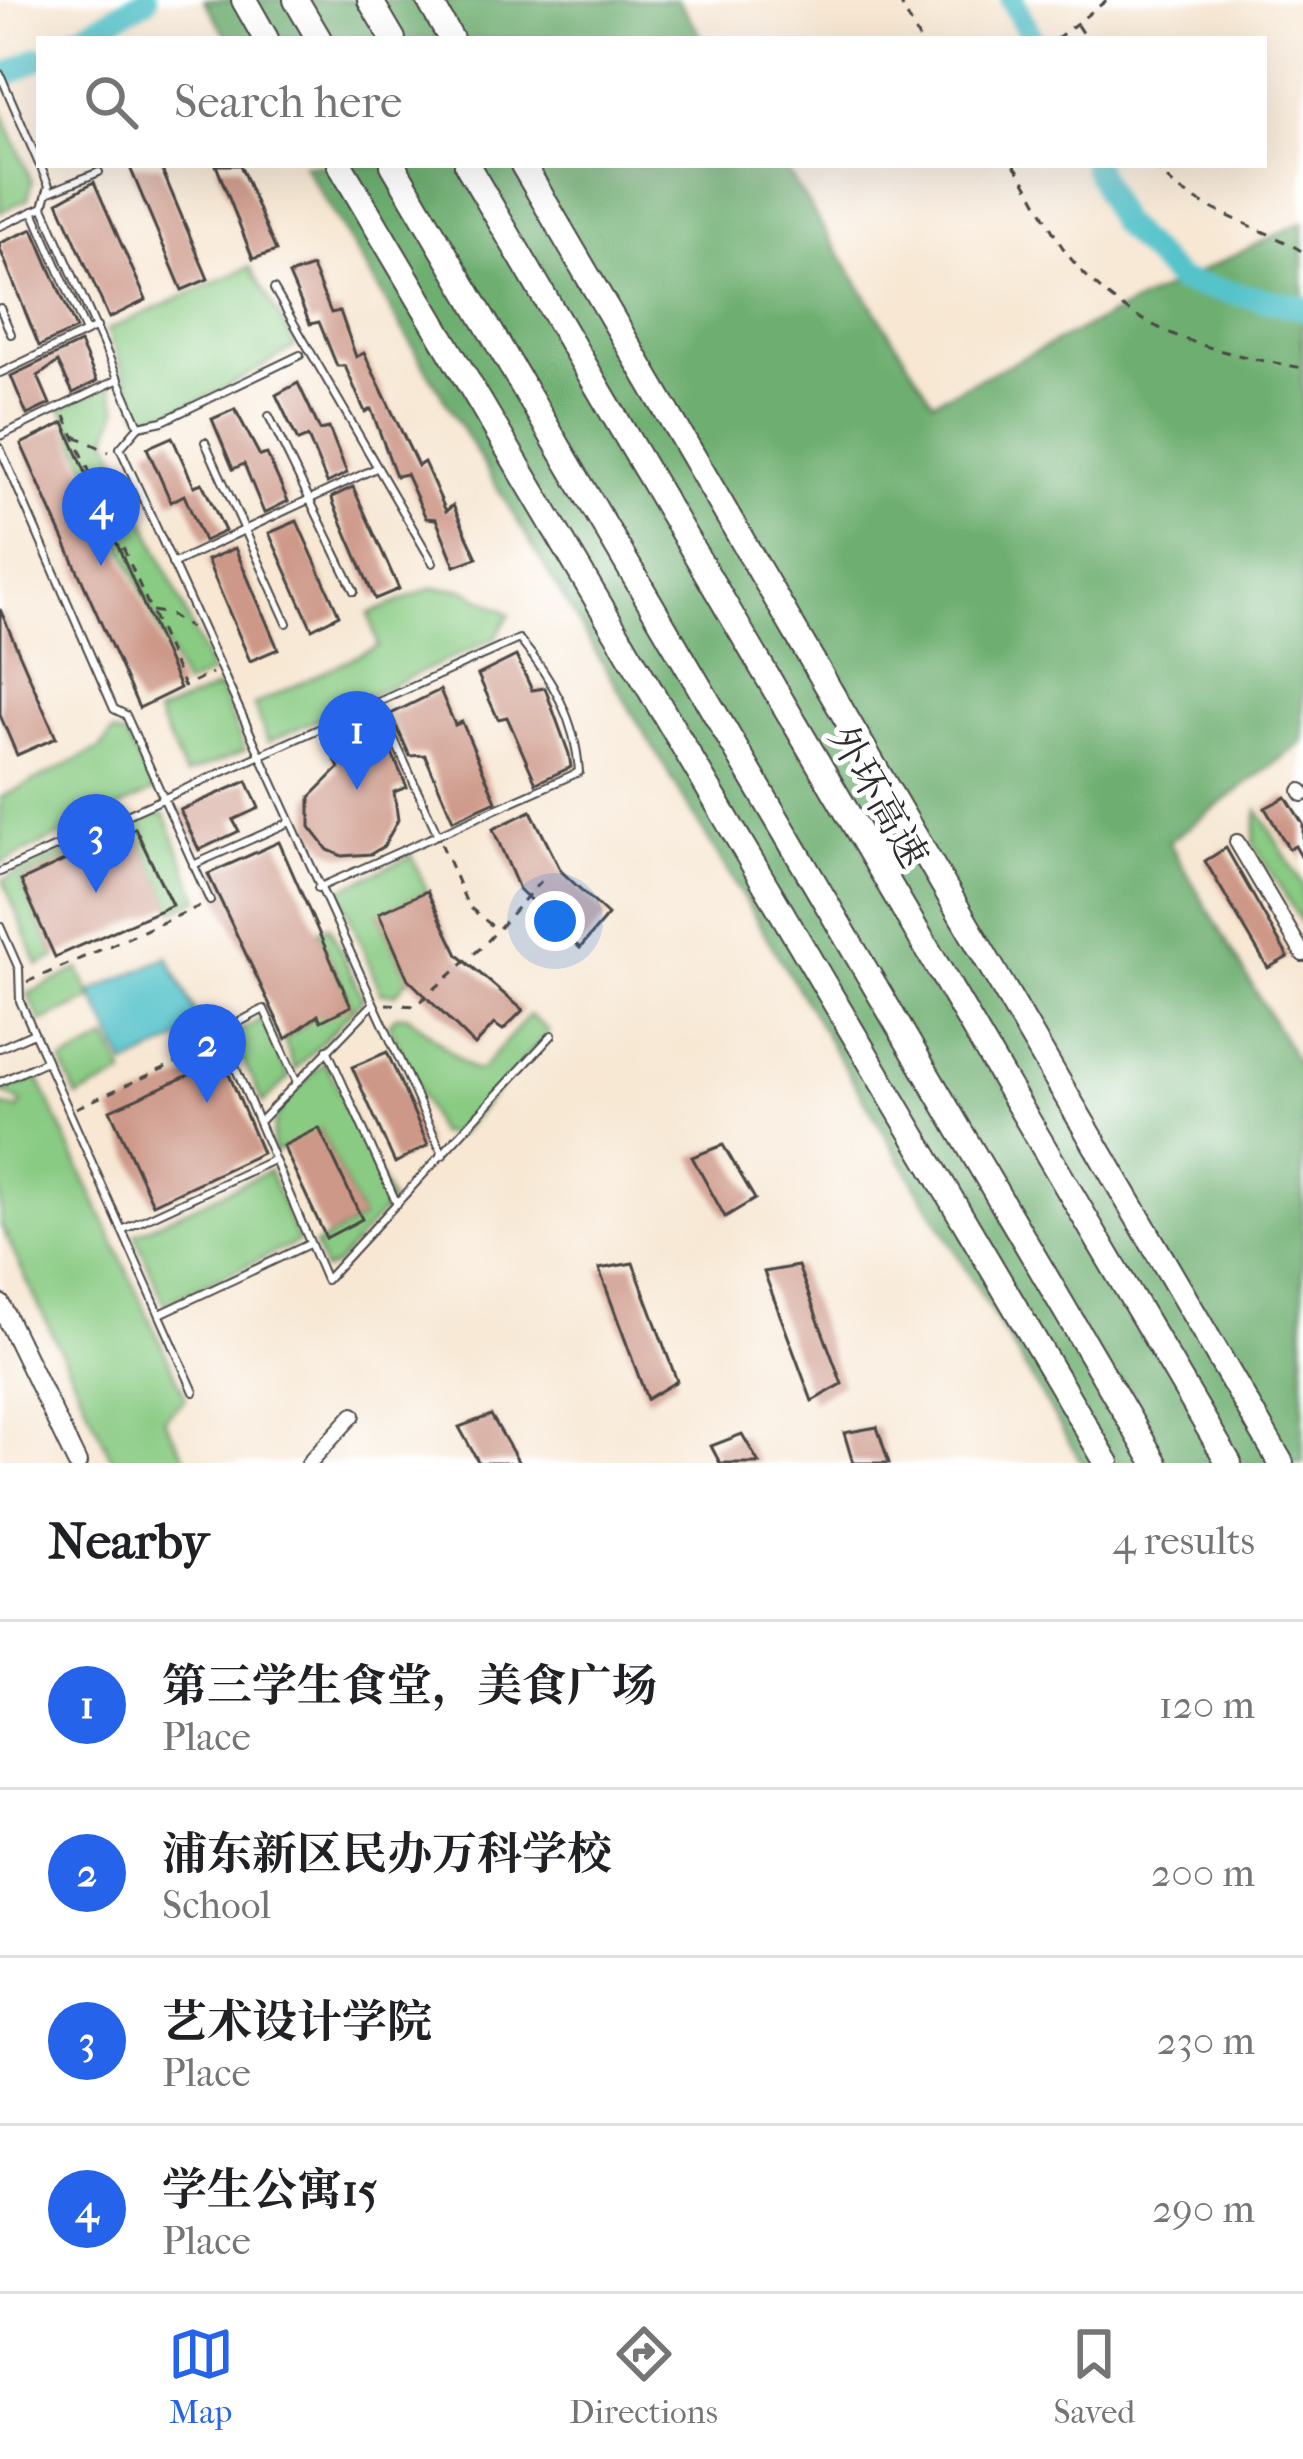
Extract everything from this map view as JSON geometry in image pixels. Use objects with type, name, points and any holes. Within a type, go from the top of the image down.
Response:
[{"type":"highway","points":[[296,0],[317,36]]},
{"type":"highway","points":[[370,0],[391,36]]},
{"type":"highway","points":[[429,0],[449,36]]},
{"type":"highway","points":[[246,3],[264,36]]},
{"type":"highway","points":[[342,168],[1107,1463]]},
{"type":"highway","points":[[395,168],[1155,1463]]},
{"type":"highway","name":"外环高速","points":[[469,168],[1229,1463]]},
{"type":"highway","points":[[525,168],[1281,1463]]},
{"type":"main road","points":[[0,1304],[77,1463]]},
{"type":"street","points":[[1237,842],[1303,954]]},
{"type":"street","points":[[309,1463],[353,1415]]},
{"type":"lane","points":[[0,74],[36,157]]},
{"type":"lane","points":[[40,168],[47,193],[43,207],[139,426]]},
{"type":"lane","points":[[47,193],[99,172]]},
{"type":"lane","points":[[0,226],[43,207]]},
{"type":"lane","points":[[34,211],[86,332]]},
{"type":"lane","points":[[274,289],[374,469],[433,563]]},
{"type":"lane","points":[[0,308],[11,334]]},
{"type":"lane","points":[[0,373],[97,327]]},
{"type":"lane","points":[[300,355],[164,421],[139,426],[120,448],[443,1155]]},
{"type":"lane","points":[[0,436],[119,380]]},
{"type":"lane","points":[[269,416],[353,591]]},
{"type":"lane","points":[[205,442],[287,623]]},
{"type":"lane","points":[[0,448],[114,709],[126,715],[210,902]]},
{"type":"lane","points":[[172,564],[374,469]]},
{"type":"lane","points":[[0,872],[519,639],[559,696],[577,740],[579,772],[319,888]]},
{"type":"lane","points":[[377,702],[437,835]]},
{"type":"lane","points":[[194,866],[288,823]]},
{"type":"lane","points":[[0,926],[20,969],[20,1001],[194,1392]]},
{"type":"lane","points":[[260,1121],[373,1004]]},
{"type":"lane","points":[[296,1080],[264,1009],[228,1028],[224,1041],[307,1245],[326,1280],[552,1035]]},
{"type":"lane","points":[[0,1048],[34,1033]]},
{"type":"lane","points":[[327,1049],[397,1204]]},
{"type":"lane","points":[[0,1082],[47,1061]]},
{"type":"lane","points":[[122,1230],[272,1161]]},
{"type":"lane","points":[[160,1314],[307,1245]]},
{"type":"path","points":[[899,0],[918,36]]},
{"type":"path","points":[[1060,36],[1107,0]]},
{"type":"path","points":[[1076,23],[1084,36]]},
{"type":"path","points":[[1016,168],[1071,259],[1145,326],[1196,345],[1303,368]]},
{"type":"path","points":[[1158,168],[1183,194],[1268,230],[1303,252]]},
{"type":"path","points":[[61,407],[184,686],[219,670]]},
{"type":"path","points":[[73,435],[123,455]]},
{"type":"path","points":[[112,525],[122,501],[137,486]]},
{"type":"path","points":[[150,610],[170,614],[186,630],[199,624]]},
{"type":"path","points":[[437,835],[468,906],[498,930]]},
{"type":"path","points":[[373,1004],[415,1006],[498,930],[541,881]]},
{"type":"path","points":[[20,985],[210,902]]},
{"type":"path","points":[[69,1111],[224,1041]]},
{"type":"green space","points":[[204,0],[678,0],[701,36],[226,36]]},
{"type":"green space","points":[[0,106],[32,182],[28,199],[0,212]]},
{"type":"green space","points":[[306,168],[785,168],[933,401],[1303,222],[1303,742],[1169,842],[1303,1073],[1303,1463],[1082,1463]]},
{"type":"green space","points":[[250,267],[296,346],[202,399],[141,416],[107,330]]},
{"type":"green space","points":[[110,384],[118,408],[108,437],[212,673],[184,686],[61,407]]},
{"type":"green space","points":[[432,588],[463,589],[510,614],[495,638],[268,742],[254,705],[378,646],[369,614]]},
{"type":"green space","points":[[219,687],[245,751],[185,775],[157,714]]},
{"type":"green space","points":[[112,733],[126,737],[154,791],[0,864],[0,798],[101,748]]},
{"type":"green space","points":[[1258,810],[1303,886],[1303,925],[1253,843]]},
{"type":"green space","points":[[155,813],[165,815],[199,899],[174,911],[135,828],[86,850],[84,842]]},
{"type":"green space","points":[[72,848],[75,855],[21,881],[55,957],[38,965],[3,880]]},
{"type":"green space","points":[[412,856],[427,891],[379,914],[408,979],[396,994],[381,993],[339,890]]},
{"type":"green space","points":[[329,926],[363,999],[295,1070],[284,1040],[308,1023],[304,1010],[351,1006],[318,931]]},
{"type":"green space","points":[[79,969],[92,999],[41,1022],[28,994]]},
{"type":"green space","points":[[407,1015],[472,1070],[481,1070],[529,1015],[549,1031],[458,1135],[438,1133],[389,1024],[396,1016]]},
{"type":"green space","points":[[263,1018],[289,1078],[263,1103],[232,1036]]},
{"type":"green space","points":[[108,1039],[125,1075],[77,1097],[62,1063]]},
{"type":"green space","points":[[325,1061],[391,1202],[336,1265],[324,1270],[315,1245],[362,1219],[320,1129],[274,1153],[272,1138],[286,1102]]},
{"type":"green space","points":[[38,1078],[186,1398],[164,1419],[188,1463],[114,1463],[0,1224],[0,1105],[19,1109],[22,1103],[0,1092]]},
{"type":"green space","points":[[269,1171],[298,1242],[164,1303],[135,1234]]},
{"type":"water","points":[[168,957],[203,1028],[126,1066],[91,992]]},
{"type":"building","points":[[130,168],[161,168],[208,279],[182,290]]},
{"type":"building","points":[[217,168],[241,168],[276,251],[253,259]]},
{"type":"building","points":[[94,182],[146,300],[109,318],[58,202]]},
{"type":"building","points":[[33,229],[76,329],[39,346],[0,249],[0,243]]},
{"type":"building","points":[[312,267],[331,313],[340,311],[356,357],[364,353],[418,466],[424,462],[446,511],[453,505],[477,558],[455,566],[436,519],[426,518],[406,474],[396,476],[371,409],[365,412],[345,366],[337,366],[319,322],[310,324],[289,275]]},
{"type":"building","points":[[80,343],[97,381],[73,393],[58,362],[38,376],[50,404],[27,415],[11,376]]},
{"type":"building","points":[[298,383],[320,430],[329,428],[347,473],[327,483],[308,437],[298,441],[276,395]]},
{"type":"building","points":[[235,409],[260,456],[267,454],[288,501],[264,513],[244,464],[233,469],[212,419]]},
{"type":"building","points":[[64,423],[180,688],[139,708],[21,444]]},
{"type":"building","points":[[172,437],[194,486],[202,483],[225,531],[204,541],[184,495],[171,502],[147,448]]},
{"type":"building","points":[[353,487],[399,589],[375,599],[332,497]]},
{"type":"building","points":[[297,521],[339,615],[312,629],[269,533]]},
{"type":"building","points":[[235,548],[278,649],[250,661],[207,560]]},
{"type":"building","points":[[0,609],[56,738],[17,755],[0,715]]},
{"type":"building","points":[[516,656],[532,690],[545,688],[569,754],[571,767],[536,783],[507,717],[498,719],[478,675]]},
{"type":"building","points":[[440,690],[455,725],[462,722],[496,801],[453,820],[425,755],[410,756],[391,714]]},
{"type":"building","points":[[377,720],[407,787],[394,792],[398,820],[384,846],[371,854],[342,856],[328,850],[310,827],[310,797],[339,768],[327,742]]},
{"type":"building","points":[[247,781],[259,808],[233,820],[239,831],[199,850],[180,810]]},
{"type":"building","points":[[1286,797],[1303,824],[1303,860],[1295,846],[1289,849],[1265,808]]},
{"type":"building","points":[[531,811],[561,871],[608,915],[580,948],[519,889],[493,829]]},
{"type":"building","points":[[135,828],[172,905],[55,957],[21,881]]},
{"type":"building","points":[[279,842],[351,1006],[321,1021],[318,1015],[286,1039],[208,874]]},
{"type":"building","points":[[1226,848],[1288,957],[1268,968],[1205,861]]},
{"type":"building","points":[[427,891],[458,955],[523,1010],[503,1030],[494,1024],[475,1045],[408,979],[379,913]]},
{"type":"building","points":[[387,1052],[428,1145],[395,1163],[352,1067]]},
{"type":"building","points":[[223,1060],[262,1153],[153,1204],[110,1110]]},
{"type":"building","points":[[319,1128],[362,1219],[326,1238],[283,1146]]},
{"type":"building","points":[[723,1145],[755,1199],[725,1217],[692,1157]]},
{"type":"building","points":[[633,1263],[677,1381],[647,1399],[599,1269]]},
{"type":"building","points":[[798,1266],[842,1384],[812,1401],[764,1272]]},
{"type":"building","points":[[491,1415],[519,1463],[479,1463],[459,1427]]},
{"type":"building","points":[[877,1427],[889,1463],[853,1463],[844,1433]]},
{"type":"building","points":[[742,1434],[759,1463],[720,1463],[711,1446]]},
{"type":"waterway","points":[[80,36],[146,0]]},
{"type":"waterway","points":[[1012,0],[1030,36]]},
{"type":"waterway","points":[[0,78],[36,60]]},
{"type":"waterway","points":[[1095,168],[1119,221],[1179,281],[1303,308]]},
{"type":"place","name":"学生公寓15","points":[[101,566]]},
{"type":"place","name":"第三学生食堂，美食广场","points":[[357,790]]},
{"type":"place","name":"艺术设计学院","points":[[96,893]]},
{"type":"place","name":"浦东新区民办万科学校","points":[[207,1103]]}]
